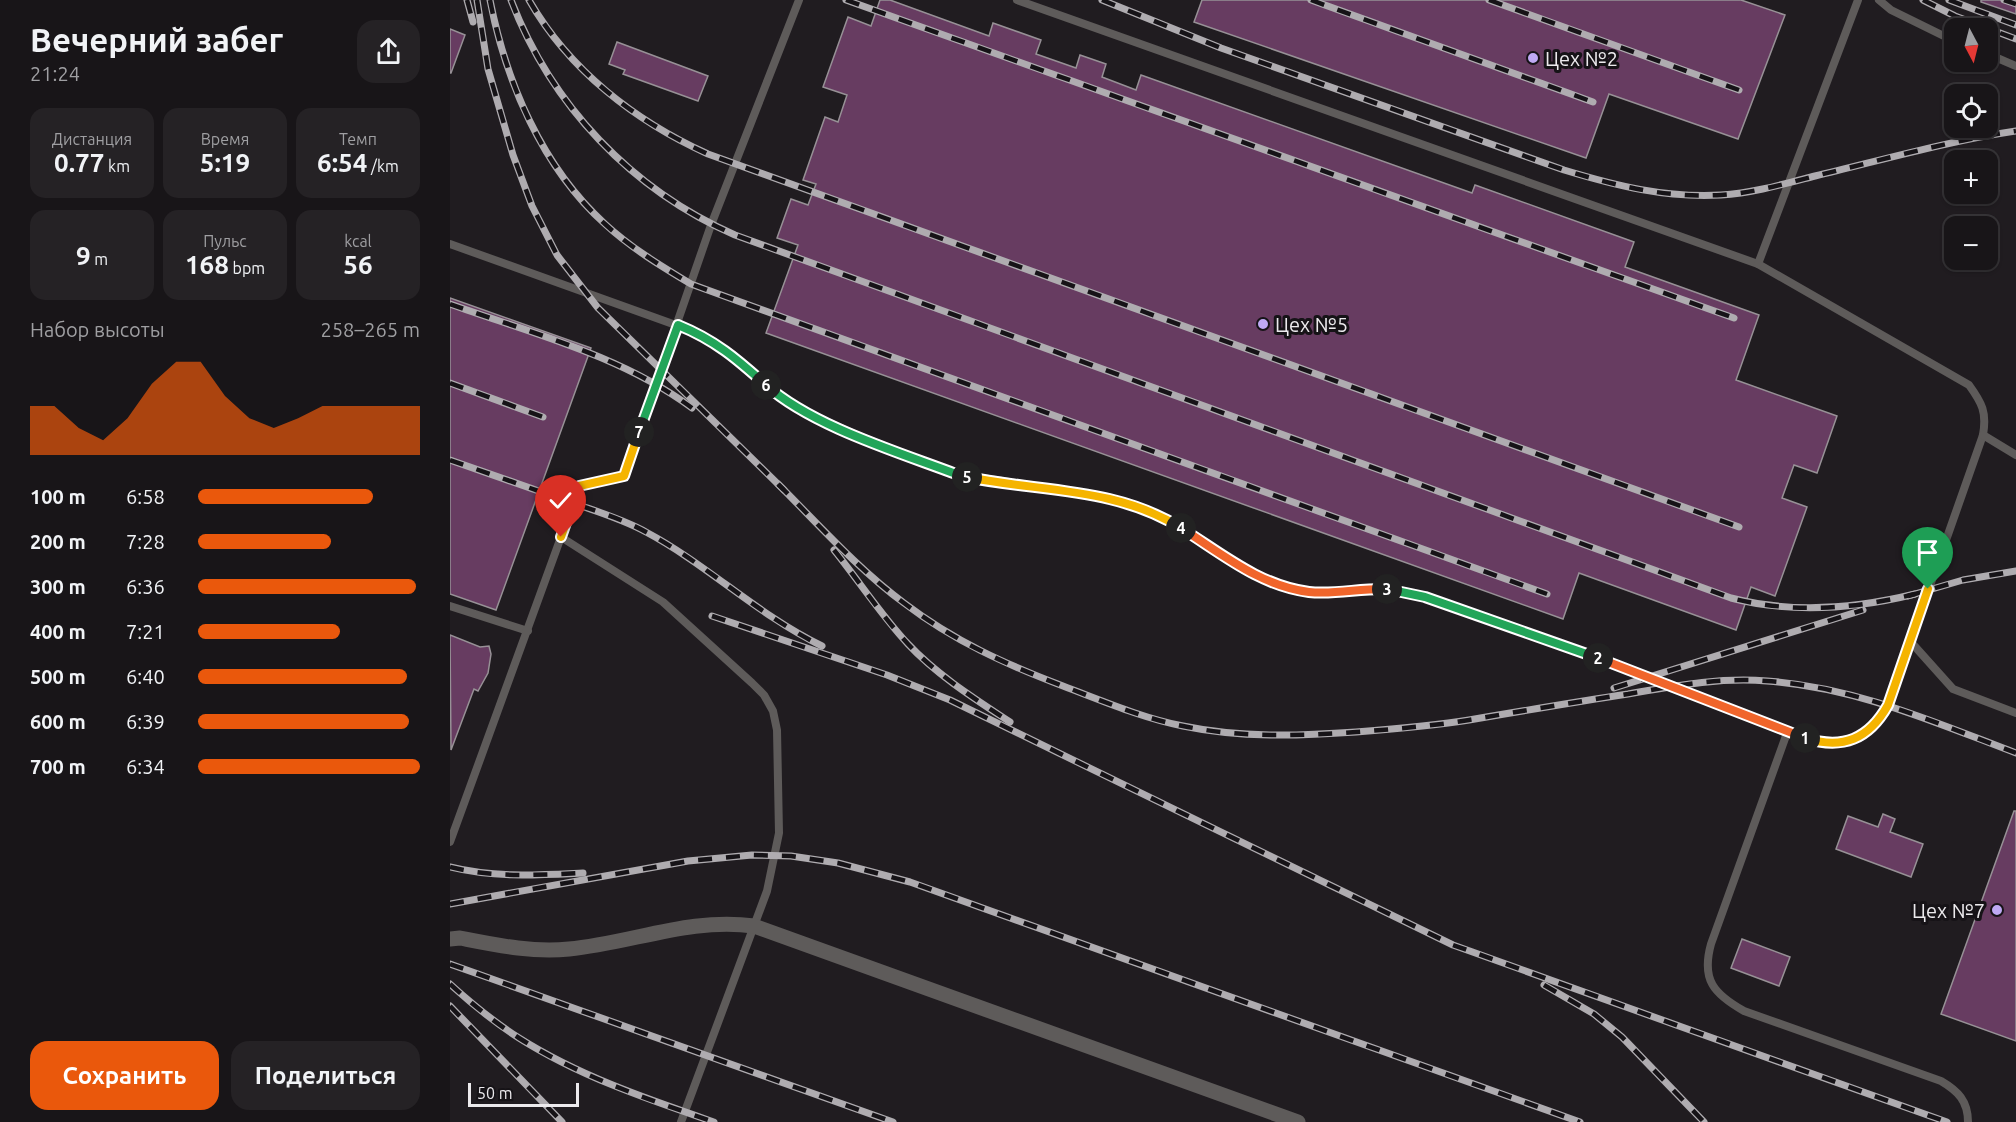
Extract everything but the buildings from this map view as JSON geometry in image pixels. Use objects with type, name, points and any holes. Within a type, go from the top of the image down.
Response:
[{"type":"street","points":[[450,939],[546,950],[571,949],[706,923],[732,922],[754,926],[1298,1122]]},
{"type":"lane","points":[[450,842],[453,824],[528,632],[579,486],[624,476],[722,195],[799,0]]},
{"type":"lane","points":[[450,244],[698,333],[732,354],[775,393],[805,412],[839,428],[956,474],[1008,484],[1108,497],[1161,516],[1250,572],[1280,585],[1331,593],[1372,588],[1395,590],[1425,597],[1674,686],[1787,733],[1821,743],[1843,741],[1864,735],[1880,719],[1888,705],[1983,435],[1986,418],[1979,399],[1969,385],[1758,264],[1017,0]]},
{"type":"lane","points":[[1758,264],[1858,0]]},
{"type":"lane","points":[[1879,0],[1891,10],[1944,36]]},
{"type":"lane","points":[[1998,58],[2016,66]]},
{"type":"lane","points":[[1983,435],[2016,455]]},
{"type":"lane","points":[[561,537],[663,602],[752,683],[774,711],[777,730],[779,832],[767,891],[681,1122]]},
{"type":"lane","points":[[450,606],[528,632]]},
{"type":"lane","points":[[1910,641],[1953,689],[2016,713]]},
{"type":"lane","points":[[1787,733],[1711,944],[1707,958],[1707,972],[1712,986],[1720,996],[1744,1011],[1941,1081],[1961,1096],[1967,1106],[1968,1122]]},
{"type":"railway","points":[[467,0],[473,22]]},
{"type":"railway","points":[[477,0],[488,69],[513,155],[532,206],[557,255],[598,308],[784,490]]},
{"type":"railway","points":[[490,0],[506,62],[517,92],[545,150],[563,176],[583,201],[615,233],[646,256],[691,284],[1547,594]]},
{"type":"railway","points":[[511,0],[548,75],[572,109],[599,140],[629,169],[662,194],[697,216],[735,235],[1731,598],[1777,606],[1823,608],[1869,603],[1915,594]]},
{"type":"railway","points":[[529,0],[564,49],[606,91],[655,126],[708,154],[1739,527]]},
{"type":"railway","points":[[846,0],[1734,318]]},
{"type":"railway","points":[[1102,0],[1221,48],[1564,170],[1622,186],[1661,193],[1721,195],[1745,192],[1940,145],[2016,131]]},
{"type":"railway","points":[[1311,0],[1593,102]]},
{"type":"railway","points":[[1489,0],[1739,90]]},
{"type":"railway","points":[[1923,0],[1955,16],[2016,39]]},
{"type":"railway","points":[[1949,0],[2016,25]]},
{"type":"railway","points":[[2004,0],[2016,4]]},
{"type":"railway","points":[[450,304],[606,360],[665,390],[692,408]]},
{"type":"railway","points":[[450,383],[543,417]]},
{"type":"railway","points":[[450,460],[637,527],[691,559],[776,620],[822,646]]},
{"type":"railway","points":[[778,484],[871,576],[904,603],[942,629],[1000,660],[1042,678],[1168,723],[1226,733],[1269,735],[1370,731],[1455,722],[1680,685],[1749,680],[1832,690],[1863,698],[1924,718],[2016,753]]},
{"type":"railway","points":[[834,550],[889,621],[919,655],[957,686],[1010,722]]},
{"type":"railway","points":[[1908,596],[1963,580],[2016,571]]},
{"type":"railway","points":[[1614,688],[1863,610]]},
{"type":"railway","points":[[712,616],[887,675],[950,700],[1453,945],[1947,1122]]},
{"type":"railway","points":[[450,904],[688,861],[752,855],[791,856],[838,863],[910,882],[1580,1122]]},
{"type":"railway","points":[[450,867],[500,874],[583,873]]},
{"type":"railway","points":[[450,964],[893,1122]]},
{"type":"railway","points":[[450,984],[510,1032],[542,1052],[589,1075],[714,1122]]},
{"type":"railway","points":[[1544,985],[1594,1014],[1622,1037],[1704,1122]]},
{"type":"railway","points":[[450,1006],[562,1122]]},
{"type":"place","name":"Цех №2","points":[[1533,58]]},
{"type":"place","name":"Цех №5","points":[[1263,324]]},
{"type":"place","name":"Цех №7","points":[[1997,910]]},
{"type":"route","points":[[561,537],[579,486],[624,476],[678,325],[698,333],[732,354],[775,393],[805,412],[956,474],[1008,484],[1108,497],[1161,516],[1250,572],[1280,585],[1331,593],[1372,588],[1395,590],[1425,597],[1585,653],[1674,686],[1787,733],[1821,743],[1850,740],[1864,735],[1880,719],[1888,705],[1928,589]]}]
